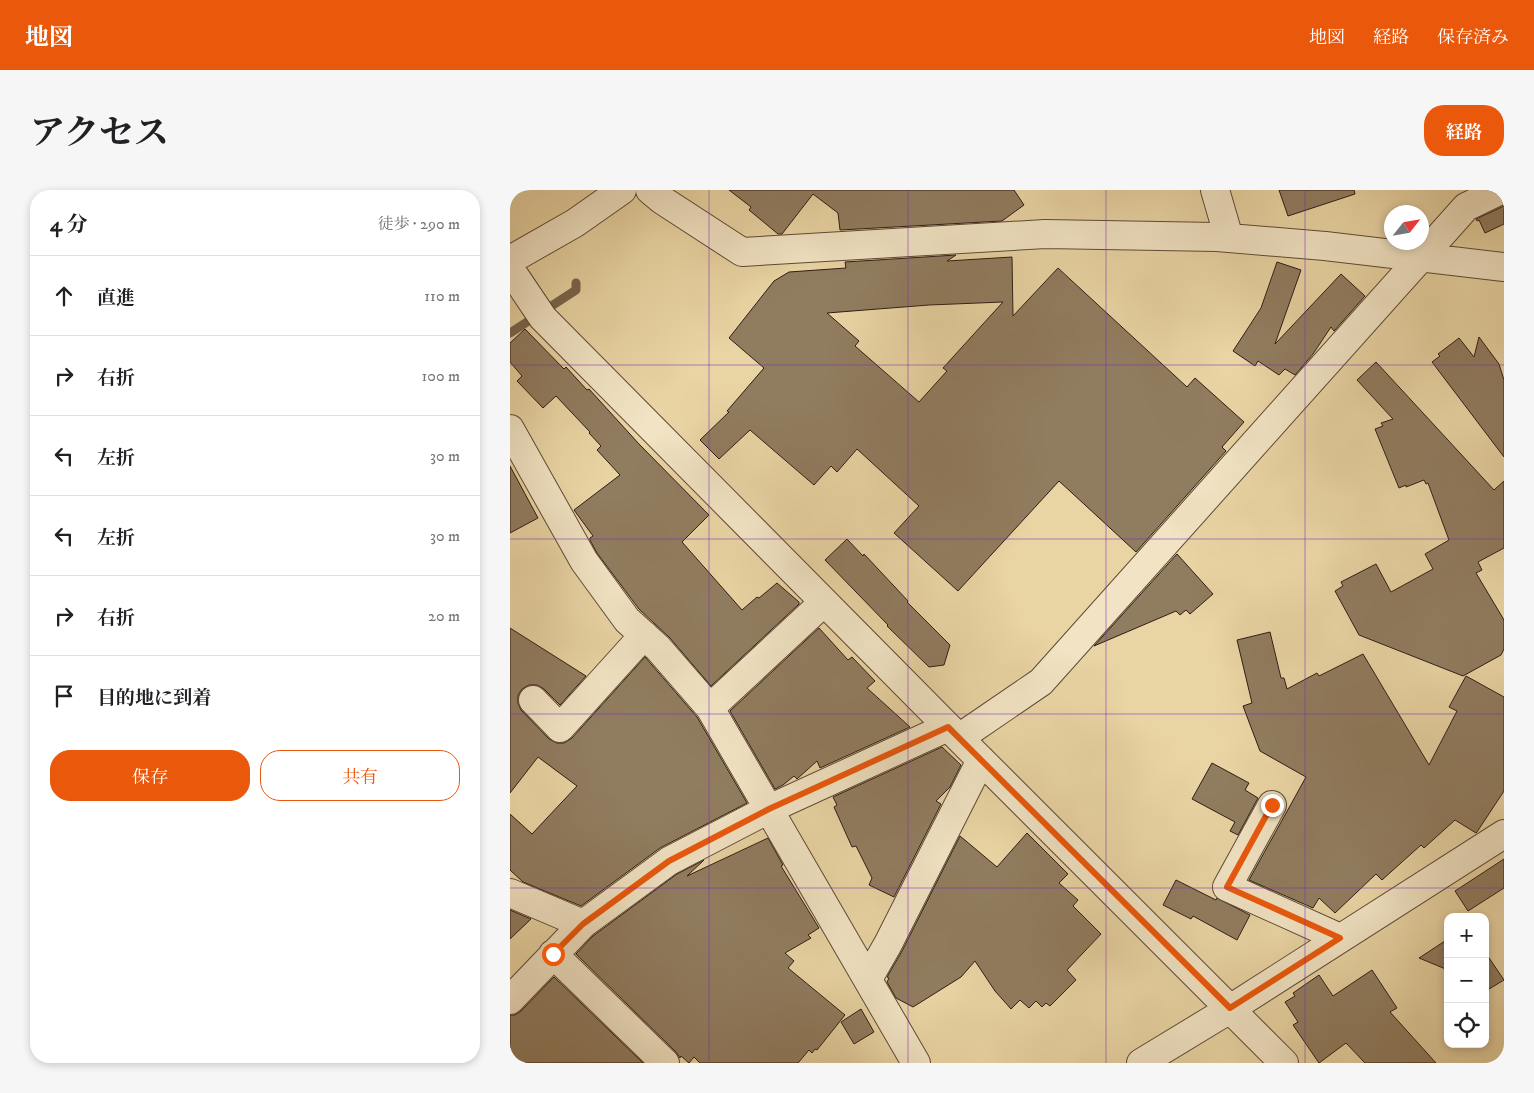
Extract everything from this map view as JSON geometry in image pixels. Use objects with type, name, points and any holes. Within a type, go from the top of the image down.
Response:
[{"type":"street","points":[[510,260],[575,223],[622,190]]},
{"type":"street","points":[[650,190],[662,200],[742,252],[1045,234],[1229,238],[1324,246],[1504,267]]},
{"type":"street","points":[[1215,190],[1229,238]]},
{"type":"street","points":[[510,1000],[583,924],[669,861],[769,809],[953,732],[1041,682],[1466,207],[1501,190]]},
{"type":"street","points":[[510,269],[539,313],[953,732],[1284,1063]]},
{"type":"street","points":[[510,429],[584,561],[627,620],[658,648],[710,708],[916,1063]]},
{"type":"street","points":[[710,708],[824,602]]},
{"type":"street","points":[[533,700],[560,728],[644,635]]},
{"type":"street","points":[[868,979],[888,944],[981,760]]},
{"type":"street","points":[[1272,805],[1227,887],[1340,938]]},
{"type":"street","points":[[1141,1063],[1504,834]]},
{"type":"street","points":[[510,893],[583,924]]},
{"type":"street","points":[[553,954],[665,1063]]},
{"type":"building","points":[[729,190],[1014,190],[1024,205],[1002,221],[840,230],[838,213],[813,194],[782,234],[778,234],[749,210],[751,207]]},
{"type":"building","points":[[1279,190],[1354,190],[1355,194],[1288,216]]},
{"type":"building","points":[[1504,206],[1504,224],[1485,233],[1479,220],[1477,221],[1476,219]]},
{"type":"building","points":[[956,255],[947,261],[1012,257],[1013,316],[1058,268],[1187,387],[1195,378],[1244,422],[1222,447],[1226,451],[1136,552],[1059,481],[958,591],[894,533],[919,506],[857,449],[837,472],[831,466],[814,485],[750,430],[719,459],[700,440],[729,412],[727,411],[764,368],[729,338],[774,281],[789,272],[846,268],[845,262]],"holes":[[[1003,302],[943,368],[947,371],[919,402],[855,346],[859,341],[827,313],[929,305]]]},
{"type":"building","points":[[1277,262],[1301,270],[1275,344],[1341,274],[1365,296],[1334,331],[1331,327],[1313,354],[1295,375],[1285,369],[1279,375],[1258,361],[1255,366],[1233,351],[1261,308]]},
{"type":"building","points":[[525,329],[564,369],[566,367],[587,390],[589,389],[639,444],[709,515],[682,542],[742,610],[777,583],[799,602],[711,686],[670,638],[639,609],[597,553],[590,540],[593,536],[574,510],[620,475],[597,450],[601,446],[590,432],[556,396],[543,408],[517,381],[522,376],[510,362],[510,343]]},
{"type":"building","points":[[1479,337],[1499,364],[1504,380],[1504,457],[1432,362],[1440,356],[1438,354],[1459,338],[1474,357]]},
{"type":"building","points":[[1376,362],[1494,490],[1504,481],[1504,548],[1478,562],[1482,570],[1476,573],[1504,620],[1504,649],[1501,655],[1463,676],[1359,635],[1335,591],[1343,586],[1341,582],[1376,564],[1391,592],[1433,569],[1425,554],[1449,540],[1428,483],[1426,484],[1424,480],[1399,488],[1375,429],[1383,426],[1381,423],[1393,419],[1357,380]]},
{"type":"building","points":[[510,466],[538,518],[510,533]]},
{"type":"building","points":[[847,539],[863,556],[864,554],[907,602],[950,645],[944,665],[929,667],[887,626],[825,560]]},
{"type":"building","points":[[1177,554],[1213,594],[1190,614],[1186,610],[1180,615],[1176,611],[1094,646]]},
{"type":"building","points":[[510,628],[586,676],[560,705],[544,689],[537,685],[529,685],[522,689],[518,695],[518,703],[521,710],[549,739],[557,743],[564,743],[572,738],[645,657],[697,717],[747,803],[660,848],[581,906],[523,882],[510,870],[510,814],[532,834],[577,786],[538,757],[510,793]]},
{"type":"building","points":[[819,628],[848,660],[852,657],[875,681],[867,688],[910,727],[820,768],[817,761],[797,779],[794,776],[775,789],[730,711]]},
{"type":"building","points":[[1270,632],[1281,678],[1284,678],[1287,689],[1317,673],[1319,676],[1363,654],[1429,765],[1457,711],[1449,707],[1466,676],[1504,697],[1504,791],[1477,832],[1455,820],[1424,848],[1421,845],[1382,880],[1376,874],[1335,913],[1319,898],[1313,908],[1249,880],[1306,777],[1260,751],[1243,706],[1252,703],[1237,640]]},
{"type":"building","points":[[942,747],[961,765],[950,787],[936,801],[941,804],[894,897],[869,885],[872,878],[856,846],[852,847],[834,807],[837,805],[833,797]]},
{"type":"building","points":[[1212,763],[1249,783],[1245,790],[1258,798],[1238,835],[1230,831],[1235,822],[1192,799]]},
{"type":"building","points":[[1027,833],[1068,874],[1059,883],[1078,900],[1073,906],[1101,934],[1067,970],[1076,980],[1050,1006],[1046,1003],[1042,1007],[1036,1001],[1029,1008],[1020,1000],[1011,1009],[995,991],[975,961],[961,977],[913,1007],[896,998],[887,982],[889,978],[887,977],[960,836],[997,867]]},
{"type":"building","points":[[768,838],[783,865],[781,866],[819,928],[808,935],[811,938],[785,953],[794,961],[788,968],[845,1015],[817,1050],[815,1049],[812,1053],[809,1050],[798,1063],[700,1063],[694,1057],[689,1063],[681,1056],[680,1058],[576,954],[593,936],[677,874],[704,860],[687,876]]},
{"type":"building","points":[[1504,859],[1504,888],[1468,911],[1455,891]]},
{"type":"building","points":[[1176,880],[1250,915],[1237,940],[1193,916],[1191,919],[1163,905]]},
{"type":"building","points":[[510,910],[531,919],[510,939]]},
{"type":"building","points":[[1444,942],[1444,968],[1419,958]]},
{"type":"building","points":[[1489,958],[1504,980],[1489,989]]},
{"type":"building","points":[[1372,970],[1397,1008],[1390,1012],[1436,1063],[1365,1063],[1346,1043],[1319,1063],[1293,1025],[1298,1022],[1285,1002],[1295,996],[1293,993],[1319,975],[1333,996]]},
{"type":"building","points":[[554,977],[643,1063],[510,1063],[510,1015],[515,1015],[521,1011]]},
{"type":"building","points":[[861,1009],[874,1032],[854,1044],[841,1022]]},
{"type":"waterway","points":[[510,333],[576,290],[576,283]]},
{"type":"route","points":[[553,954],[583,924],[669,861],[769,809],[948,727],[1230,1008],[1340,938],[1227,887],[1272,805]]}]
